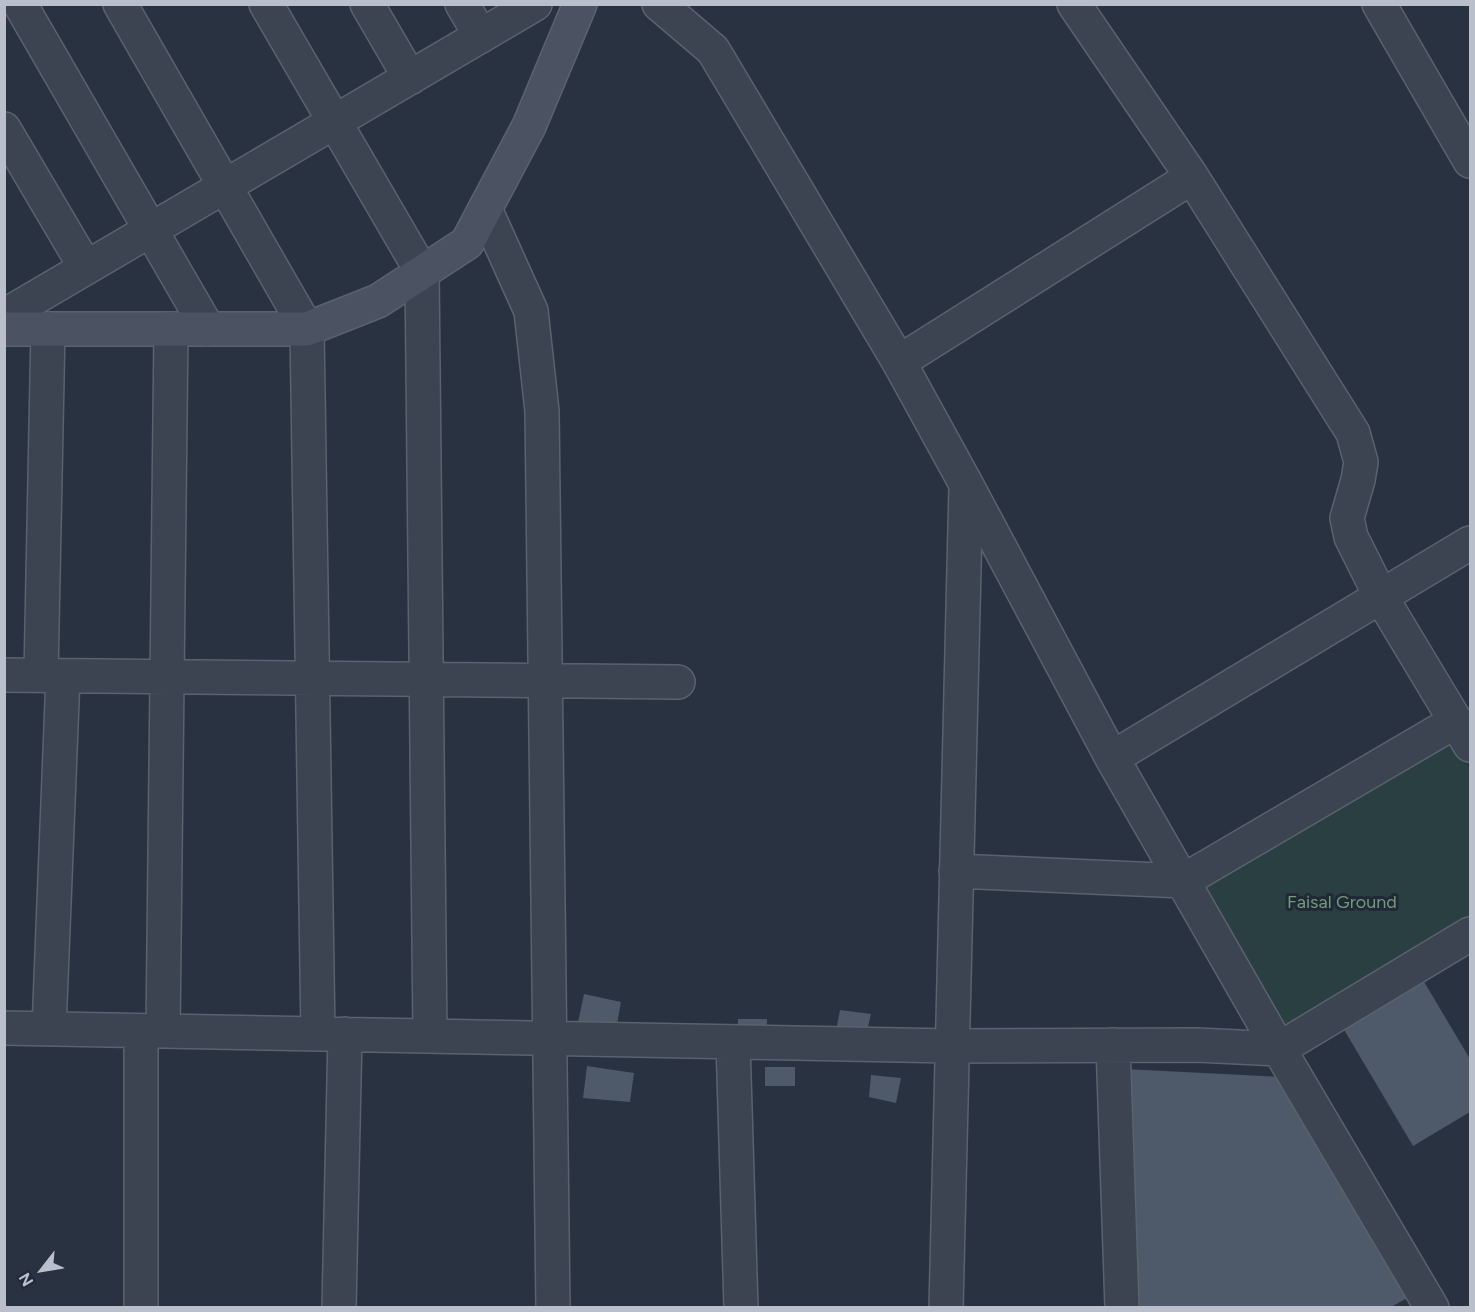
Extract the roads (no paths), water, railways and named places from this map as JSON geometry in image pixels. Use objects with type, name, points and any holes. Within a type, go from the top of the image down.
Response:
[{"type":"street","points":[[20,4],[208,329]]},
{"type":"street","points":[[120,4],[307,329],[312,678],[331,1034],[339,1308]]},
{"type":"street","points":[[266,4],[422,272],[430,1036]]},
{"type":"street","points":[[367,4],[410,78]]},
{"type":"street","points":[[462,4],[481,36]]},
{"type":"street","points":[[8,310],[86,268],[535,4]]},
{"type":"street","points":[[8,310],[48,329],[307,329],[378,301],[467,243],[529,126],[580,4]]},
{"type":"street","points":[[659,4],[713,50],[899,362],[1112,758],[1279,1049],[1421,1304]]},
{"type":"street","points":[[956,871],[1183,881],[1463,733],[1381,597],[1351,537],[1347,518],[1361,462],[1353,433],[1192,177],[1074,4]]},
{"type":"street","points":[[1379,4],[1470,161]]},
{"type":"street","points":[[4,129],[86,268]]},
{"type":"street","points":[[899,362],[1192,177]]},
{"type":"street","points":[[485,209],[531,312],[542,411],[552,1308]]},
{"type":"street","points":[[48,329],[52,675],[49,1029]]},
{"type":"street","points":[[141,1308],[167,677],[171,329]]},
{"type":"street","points":[[946,1308],[966,484]]},
{"type":"street","points":[[1112,758],[1470,543]]},
{"type":"street","points":[[4,675],[678,682]]},
{"type":"street","points":[[4,1028],[952,1046],[1197,1045],[1279,1049],[1470,934]]},
{"type":"street","points":[[733,1042],[741,1308]]},
{"type":"street","points":[[1113,1045],[1122,1308]]},
{"type":"park label","name":"Faisal Ground","points":[[1342,903]]}]
